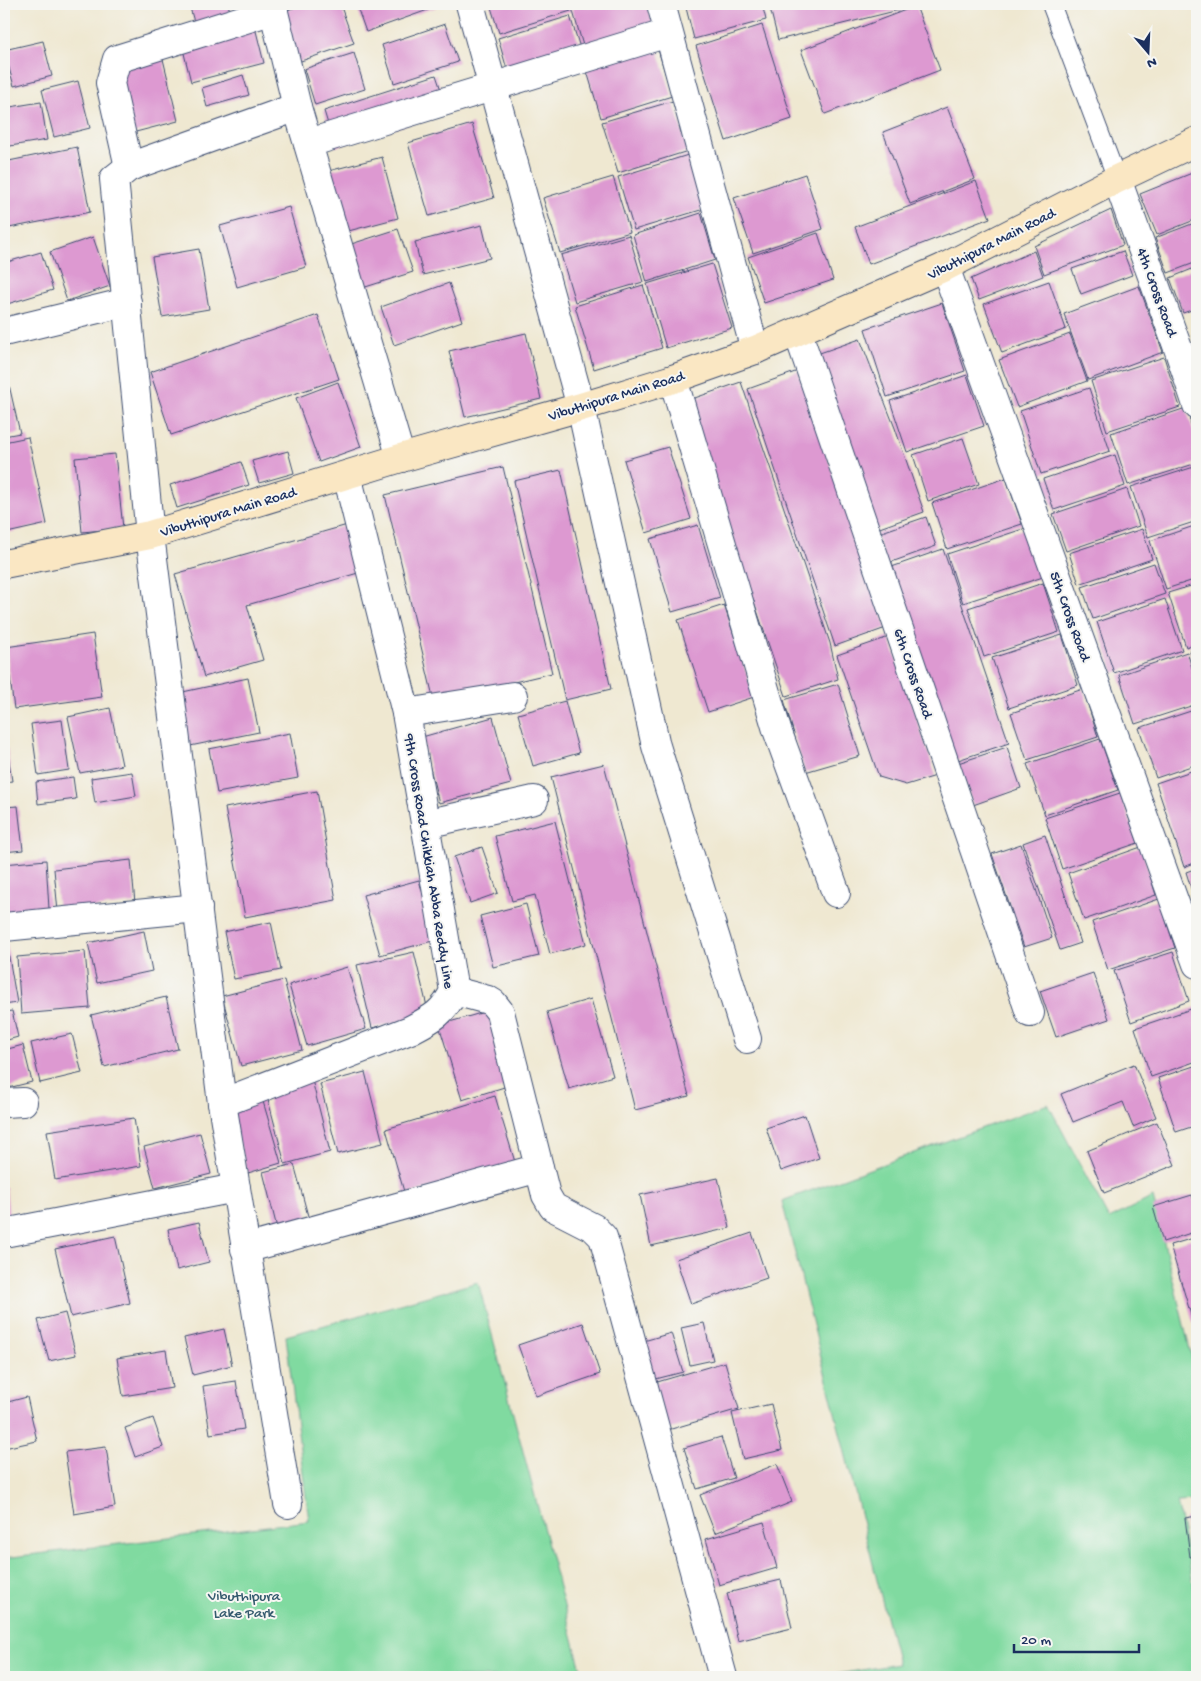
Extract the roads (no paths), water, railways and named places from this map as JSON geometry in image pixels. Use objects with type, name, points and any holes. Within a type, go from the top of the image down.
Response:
[{"type":"street","points":[[470,4],[581,407],[656,746],[747,1038]]},
{"type":"street","points":[[661,4],[755,350]]},
{"type":"street","points":[[129,167],[110,83],[117,58],[273,7],[297,107],[401,458]]},
{"type":"street","points":[[309,143],[668,34]]},
{"type":"street","points":[[288,1504],[222,1103],[150,534],[114,178],[129,167],[297,107]]},
{"type":"street","name":"Vibuthipura Main Road","points":[[4,564],[150,534],[401,458],[581,407],[673,379],[755,350],[798,333],[945,267],[1197,140]]},
{"type":"street","name":"4th Cross Road","points":[[1117,179],[1197,405]]},
{"type":"street","name":"5th Cross Road","points":[[945,267],[1197,964]]},
{"type":"street","points":[[4,332],[127,302]]},
{"type":"street","name":"6th Cross Road","points":[[798,333],[1030,1012]]},
{"type":"street","points":[[673,379],[777,730],[836,893]]},
{"type":"street","name":"9th Cross Road Chikkiah Abba Reddy Line","points":[[222,1103],[410,1030],[432,1018],[448,1005],[454,991],[406,713],[347,475]]},
{"type":"street","points":[[406,713],[514,696]]},
{"type":"street","points":[[425,824],[534,800]]},
{"type":"street","points":[[4,927],[198,908]]},
{"type":"street","points":[[454,991],[488,1000],[500,1012],[546,1195],[553,1207],[594,1228],[603,1237],[723,1677]]},
{"type":"street","points":[[245,1249],[539,1168]]},
{"type":"street","points":[[4,1233],[236,1188]]},
{"type":"lane","points":[[1051,4],[1117,179]]},
{"type":"park label","name":"Vibuthipura Lake Park","points":[[244,1604]]}]
